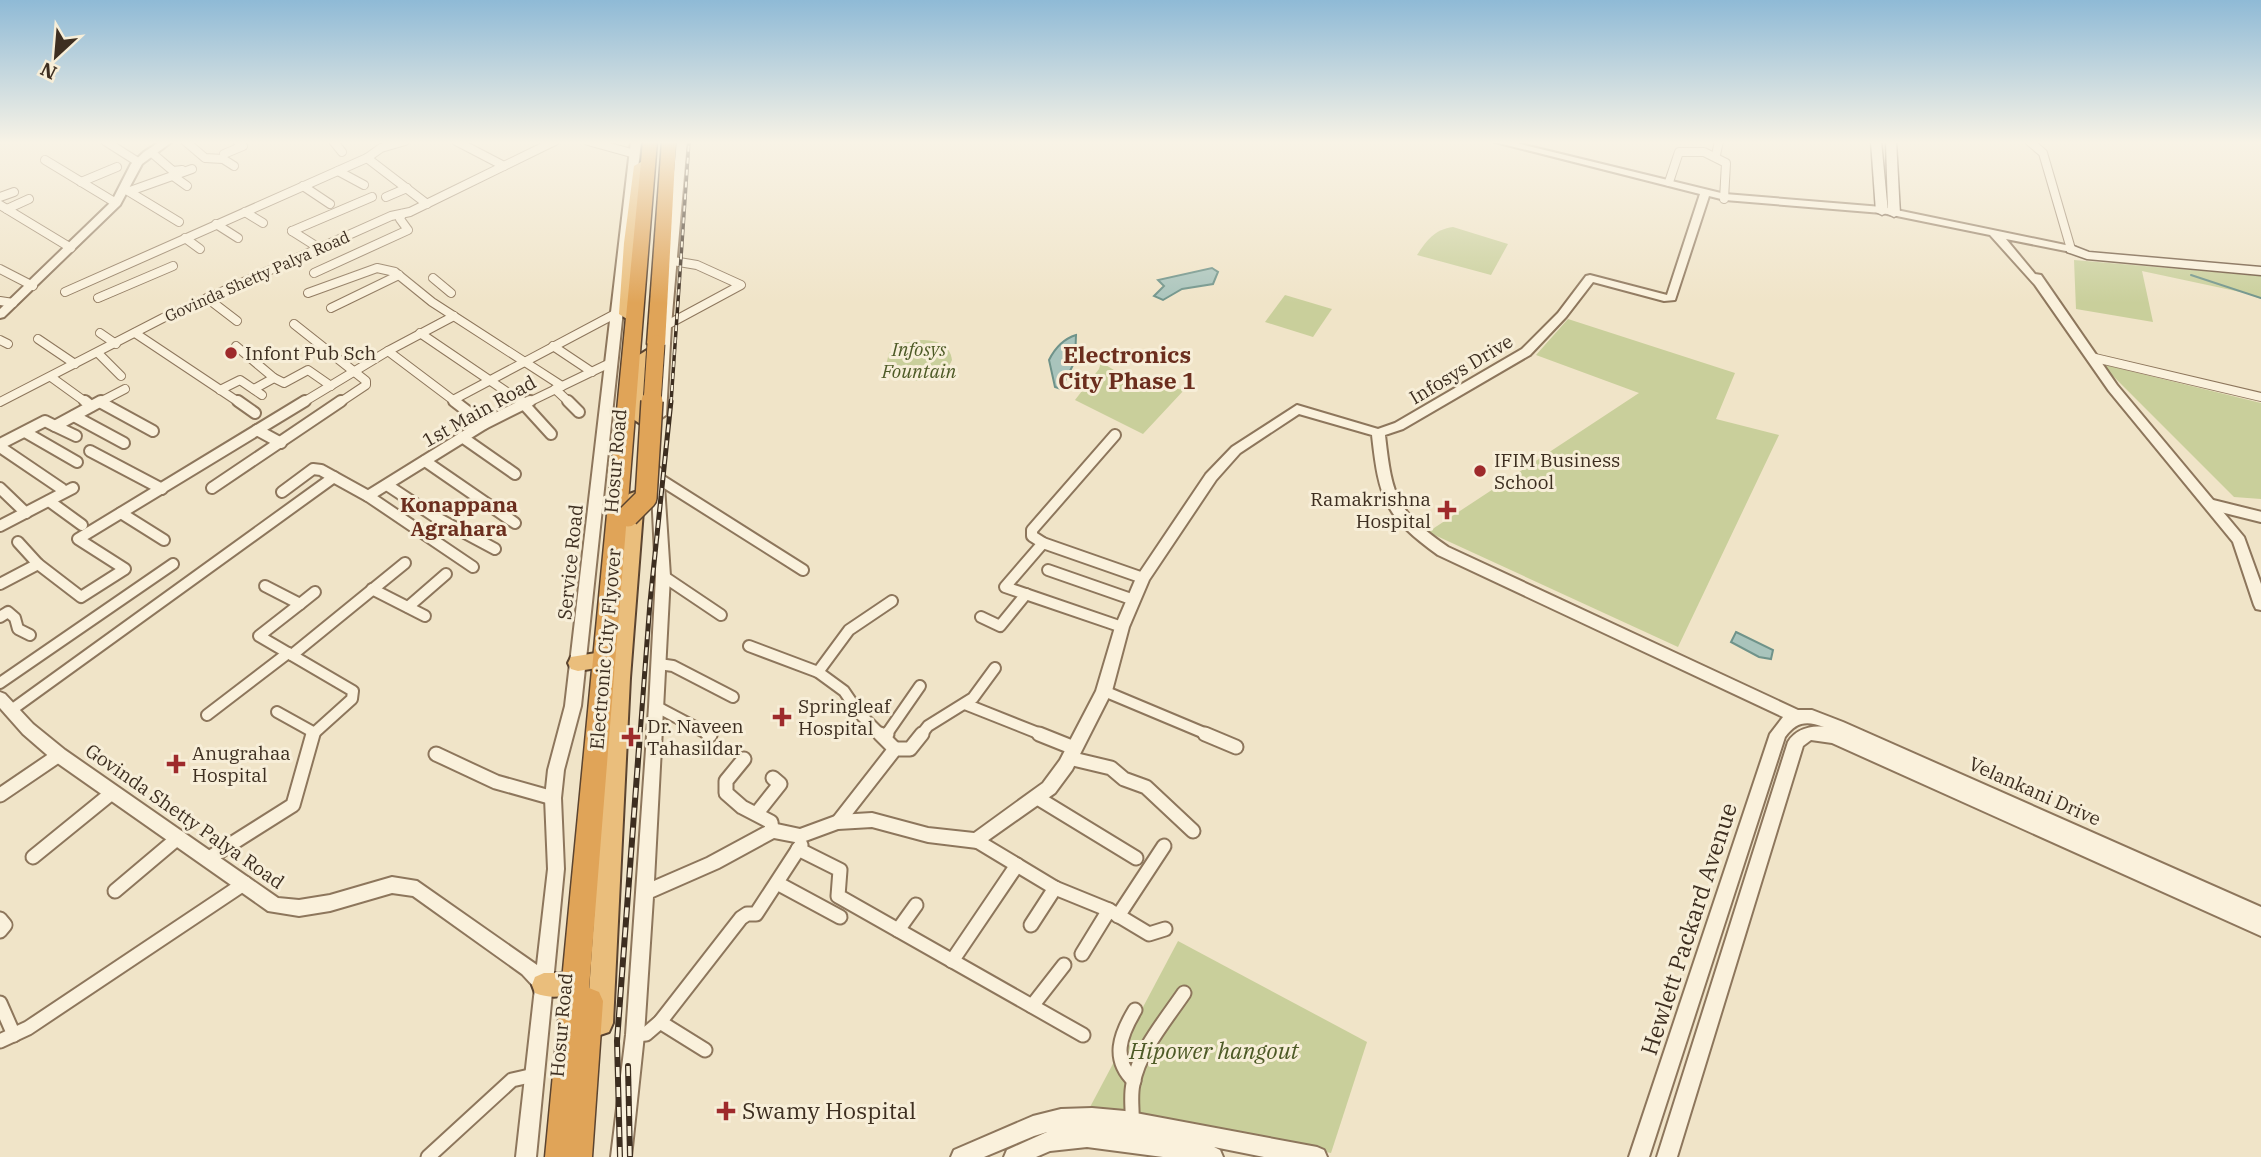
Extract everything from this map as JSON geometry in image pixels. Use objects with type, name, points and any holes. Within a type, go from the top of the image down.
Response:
[{"type":"highway","name":"Hosur Road","points":[[549,1157],[554,985],[587,662],[624,363],[636,195]]},
{"type":"highway","name":"Electronic City Flyover","points":[[560,1157],[637,195]]},
{"type":"highway","name":"Electronic City Flyover","points":[[576,1157],[654,195]]},
{"type":"highway","name":"Hosur Road","points":[[590,1157],[612,852],[620,678],[662,195]]},
{"type":"highway","points":[[628,516],[646,498],[664,195]]},
{"type":"main road","points":[[1885,195],[1888,212]]},
{"type":"main road","points":[[1888,212],[1889,195]]},
{"type":"main road","points":[[2071,249],[2261,266]]},
{"type":"main road","points":[[2071,249],[2087,256],[2261,271]]},
{"type":"street","points":[[103,195],[116,202]]},
{"type":"street","points":[[0,315],[33,286],[123,195]]},
{"type":"street","points":[[134,195],[179,222]]},
{"type":"street","points":[[65,292],[245,212],[274,195]]},
{"type":"street","points":[[316,195],[330,204]]},
{"type":"street","points":[[386,197],[391,195]]},
{"type":"street","points":[[416,195],[427,204]]},
{"type":"street","name":"Govinda Shetty Palya Road","points":[[0,402],[207,298],[445,195]]},
{"type":"street","name":"Service Road","points":[[554,985],[556,869],[552,798],[556,770],[587,662],[610,363],[633,195]]},
{"type":"street","points":[[621,1157],[635,1034],[657,707],[663,576],[656,477],[665,326],[678,195]]},
{"type":"street","name":"Infosys Drive","points":[[1378,433],[1399,426],[1526,352],[1562,315],[1590,278],[1671,298],[1705,195]]},
{"type":"street","points":[[1710,195],[1888,212],[1941,222],[2000,238],[2029,277],[2039,283]]},
{"type":"street","points":[[1941,222],[2011,242],[2071,249],[2055,195]]},
{"type":"street","points":[[319,248],[292,231],[372,198]]},
{"type":"street","points":[[3,207],[29,199]]},
{"type":"street","points":[[3,207],[71,248]]},
{"type":"street","points":[[245,212],[263,223]]},
{"type":"street","points":[[314,273],[408,230],[400,219],[402,214]]},
{"type":"street","points":[[216,224],[238,238]]},
{"type":"street","points":[[185,238],[200,249]]},
{"type":"street","points":[[2011,242],[2131,410],[2239,540],[2261,605]]},
{"type":"street","points":[[665,326],[741,285],[697,265],[673,261]]},
{"type":"street","points":[[98,298],[173,266]]},
{"type":"street","points":[[308,293],[377,268],[387,269],[526,362],[558,388],[579,412]]},
{"type":"street","points":[[0,269],[33,286]]},
{"type":"street","points":[[331,307],[399,275]]},
{"type":"street","points":[[426,297],[447,290],[433,278]]},
{"type":"street","points":[[94,279],[112,292]]},
{"type":"street","points":[[207,298],[237,321]]},
{"type":"street","points":[[0,300],[13,303]]},
{"type":"street","points":[[453,400],[615,314]]},
{"type":"street","points":[[18,542],[38,564],[81,597],[125,569],[78,539],[388,351],[454,316]]},
{"type":"street","points":[[212,488],[363,388],[366,381],[356,371],[294,324]]},
{"type":"street","points":[[100,333],[116,344]]},
{"type":"street","points":[[135,333],[255,414]]},
{"type":"street","points":[[420,333],[523,403],[551,434]]},
{"type":"street","points":[[38,339],[75,364]]},
{"type":"street","points":[[236,346],[274,378],[284,383],[308,370],[331,386]]},
{"type":"street","points":[[553,346],[593,372]]},
{"type":"street","points":[[388,351],[484,424]]},
{"type":"street","points":[[98,353],[121,376]]},
{"type":"street","points":[[2091,356],[2261,397]]},
{"type":"street","name":"1st Main Road","points":[[368,496],[484,424],[610,363]]},
{"type":"street","points":[[51,377],[95,404],[153,431]]},
{"type":"street","points":[[220,390],[240,380],[258,392],[274,378]]},
{"type":"street","points":[[55,426],[125,390]]},
{"type":"street","points":[[977,841],[1049,788],[1072,753],[1104,691],[1122,627],[1143,578],[1210,477],[1236,450],[1297,409],[1378,433],[1384,487],[1389,500],[1405,521],[1443,551],[1793,717],[1810,733],[1796,742],[1667,1157]]},
{"type":"street","points":[[33,415],[76,436]]},
{"type":"street","points":[[74,416],[124,443]]},
{"type":"street","points":[[0,526],[68,489],[0,446],[43,422]]},
{"type":"street","points":[[257,429],[281,443]]},
{"type":"street","points":[[25,432],[77,462]]},
{"type":"street","points":[[1115,435],[1032,530],[1032,536],[1043,543],[1143,578]]},
{"type":"street","points":[[462,437],[514,474]]},
{"type":"street","points":[[90,451],[163,489]]},
{"type":"street","points":[[425,461],[515,523]]},
{"type":"street","points":[[282,492],[313,469],[321,470],[368,496],[473,567]]},
{"type":"street","points":[[5,704],[334,477]]},
{"type":"street","points":[[656,477],[803,570]]},
{"type":"street","points":[[387,485],[437,518],[495,549]]},
{"type":"street","points":[[0,488],[26,513]]},
{"type":"street","points":[[49,501],[82,525]]},
{"type":"street","points":[[2209,504],[2261,517]]},
{"type":"street","points":[[121,513],[164,540]]},
{"type":"street","points":[[1043,543],[1005,587],[1122,627]]},
{"type":"street","points":[[207,715],[290,654],[405,563]]},
{"type":"street","points":[[0,584],[38,564]]},
{"type":"street","points":[[0,683],[173,564]]},
{"type":"street","points":[[1048,570],[1134,600]]},
{"type":"street","points":[[408,607],[446,574]]},
{"type":"street","points":[[663,576],[721,615]]},
{"type":"street","points":[[265,586],[300,604]]},
{"type":"street","points":[[372,589],[425,616]]},
{"type":"street","points":[[209,858],[293,805],[313,732],[354,695],[353,691],[259,636],[315,593]]},
{"type":"street","points":[[981,617],[1000,626],[1026,594]]},
{"type":"street","points":[[818,672],[849,630],[892,601]]},
{"type":"street","points":[[0,617],[8,612],[15,618],[18,629],[30,635]]},
{"type":"street","points":[[749,646],[818,672],[844,691],[859,713],[895,750]]},
{"type":"street","points":[[660,656],[673,666],[733,697]]},
{"type":"street","points":[[838,822],[895,750],[910,749],[929,726],[973,698],[995,668]]},
{"type":"street","points":[[885,737],[920,686]]},
{"type":"street","points":[[1104,691],[1236,747]]},
{"type":"street","name":"Govinda Shetty Palya Road","points":[[5,704],[59,755],[274,905],[299,908],[330,903],[392,885],[417,888],[554,985]]},
{"type":"street","points":[[965,704],[1111,768],[1125,779],[1146,787],[1193,831]]},
{"type":"street","points":[[657,707],[710,735]]},
{"type":"street","points":[[277,712],[313,732]]},
{"type":"street","name":"Velankani Drive","points":[[1793,717],[1819,719],[1838,726],[2261,915]]},
{"type":"street","name":"Hewlett Packard Avenue","points":[[1639,1157],[1778,734],[1793,717]]},
{"type":"street","name":"Velankani Drive","points":[[1810,733],[1822,732],[1838,738],[2261,928]]},
{"type":"street","points":[[436,754],[496,782],[552,798]]},
{"type":"street","points":[[0,795],[59,755]]},
{"type":"street","points":[[744,759],[726,781],[725,789],[733,801],[771,822],[772,830]]},
{"type":"street","points":[[757,813],[780,784],[773,778]]},
{"type":"street","points":[[33,857],[113,792]]},
{"type":"street","points":[[1037,797],[1136,858]]},
{"type":"street","points":[[644,893],[713,863],[772,830],[800,836],[838,822],[872,820],[928,835],[977,841],[1055,888],[1113,913],[1149,934],[1165,929]]},
{"type":"street","points":[[635,1034],[646,1034],[660,1022],[741,918],[747,914],[756,914],[814,829]]},
{"type":"street","points":[[115,891],[179,837]]},
{"type":"street","points":[[1082,954],[1164,846]]},
{"type":"street","points":[[798,849],[840,870],[838,896],[1083,1035]]},
{"type":"street","points":[[952,961],[1017,865]]},
{"type":"street","points":[[0,1041],[14,1035],[245,883]]},
{"type":"street","points":[[777,883],[840,917]]},
{"type":"street","points":[[1031,925],[1055,888]]},
{"type":"street","points":[[898,930],[916,905]]},
{"type":"street","points":[[0,919],[5,925],[0,931]]},
{"type":"street","points":[[1032,1006],[1064,965]]},
{"type":"street","name":"Hosur Road","points":[[526,1157],[534,1075],[554,985]]},
{"type":"street","points":[[1132,1122],[1131,1094],[1149,1046],[1184,993]]},
{"type":"street","points":[[0,1003],[14,1035]]},
{"type":"street","points":[[1135,1010],[1118,1051],[1122,1071],[1135,1081]]},
{"type":"street","points":[[660,1022],[705,1050]]},
{"type":"street","points":[[428,1157],[512,1080],[534,1075]]},
{"type":"street","points":[[961,1157],[1033,1126],[1061,1119],[1091,1118],[1132,1122],[1317,1157]]},
{"type":"street","points":[[1014,1157],[1051,1140],[1087,1138],[1120,1140],[1213,1157]]},
{"type":"green space","points":[[1453,227],[1508,244],[1491,275],[1417,255],[1432,236]]},
{"type":"green space","points":[[2074,260],[2261,276],[2261,299],[2245,293],[2142,271],[2153,322],[2076,309]]},
{"type":"green space","points":[[1285,295],[1332,309],[1313,337],[1265,322]]},
{"type":"green space","points":[[1568,319],[1735,373],[1716,419],[1779,435],[1678,647],[1428,532],[1639,393],[1536,355]]},
{"type":"green space","name":"Infosys Fountain","points":[[921,340],[937,342],[948,350],[952,360],[947,368],[930,378],[920,380],[900,378],[892,373],[886,365],[889,353],[902,343]]},
{"type":"green space","points":[[1101,362],[1130,380],[1184,390],[1143,434],[1075,400],[1099,369]]},
{"type":"green space","points":[[2101,364],[2261,403],[2261,499],[2234,497]]},
{"type":"green space","name":"Hipower hangout","points":[[1178,941],[1367,1042],[1331,1153],[1089,1109]]},
{"type":"water","points":[[1212,268],[1218,272],[1213,284],[1182,289],[1163,300],[1154,296],[1164,286],[1158,280]]},
{"type":"water","points":[[1076,335],[1075,361],[1061,389],[1055,387],[1049,360],[1060,344]]},
{"type":"water","points":[[1736,632],[1773,650],[1771,659],[1759,657],[1731,642]]},
{"type":"waterway","points":[[2191,275],[2261,298]]},
{"type":"railway","points":[[671,403],[685,195]]},
{"type":"railway","points":[[640,735],[650,602],[671,401]]},
{"type":"railway","points":[[620,1157],[617,1041],[640,734]]},
{"type":"railway","points":[[628,1066],[630,1157]]},
{"type":"place","name":"Infont Pub Sch","points":[[231,353]]},
{"type":"place","name":"IFIM Business School","points":[[1480,471]]},
{"type":"place","name":"Ramakrishna Hospital","points":[[1447,510]]},
{"type":"place","name":"Springleaf Hospital","points":[[782,717]]},
{"type":"place","name":"Dr. Naveen Tahasildar","points":[[631,737]]},
{"type":"place","name":"Anugrahaa Hospital","points":[[176,764]]},
{"type":"place","name":"Swamy Hospital","points":[[726,1111]]},
{"type":"district","name":"Electronics City Phase 1","points":[[1127,368]]},
{"type":"district","name":"Konappana Agrahara","points":[[459,517]]}]
